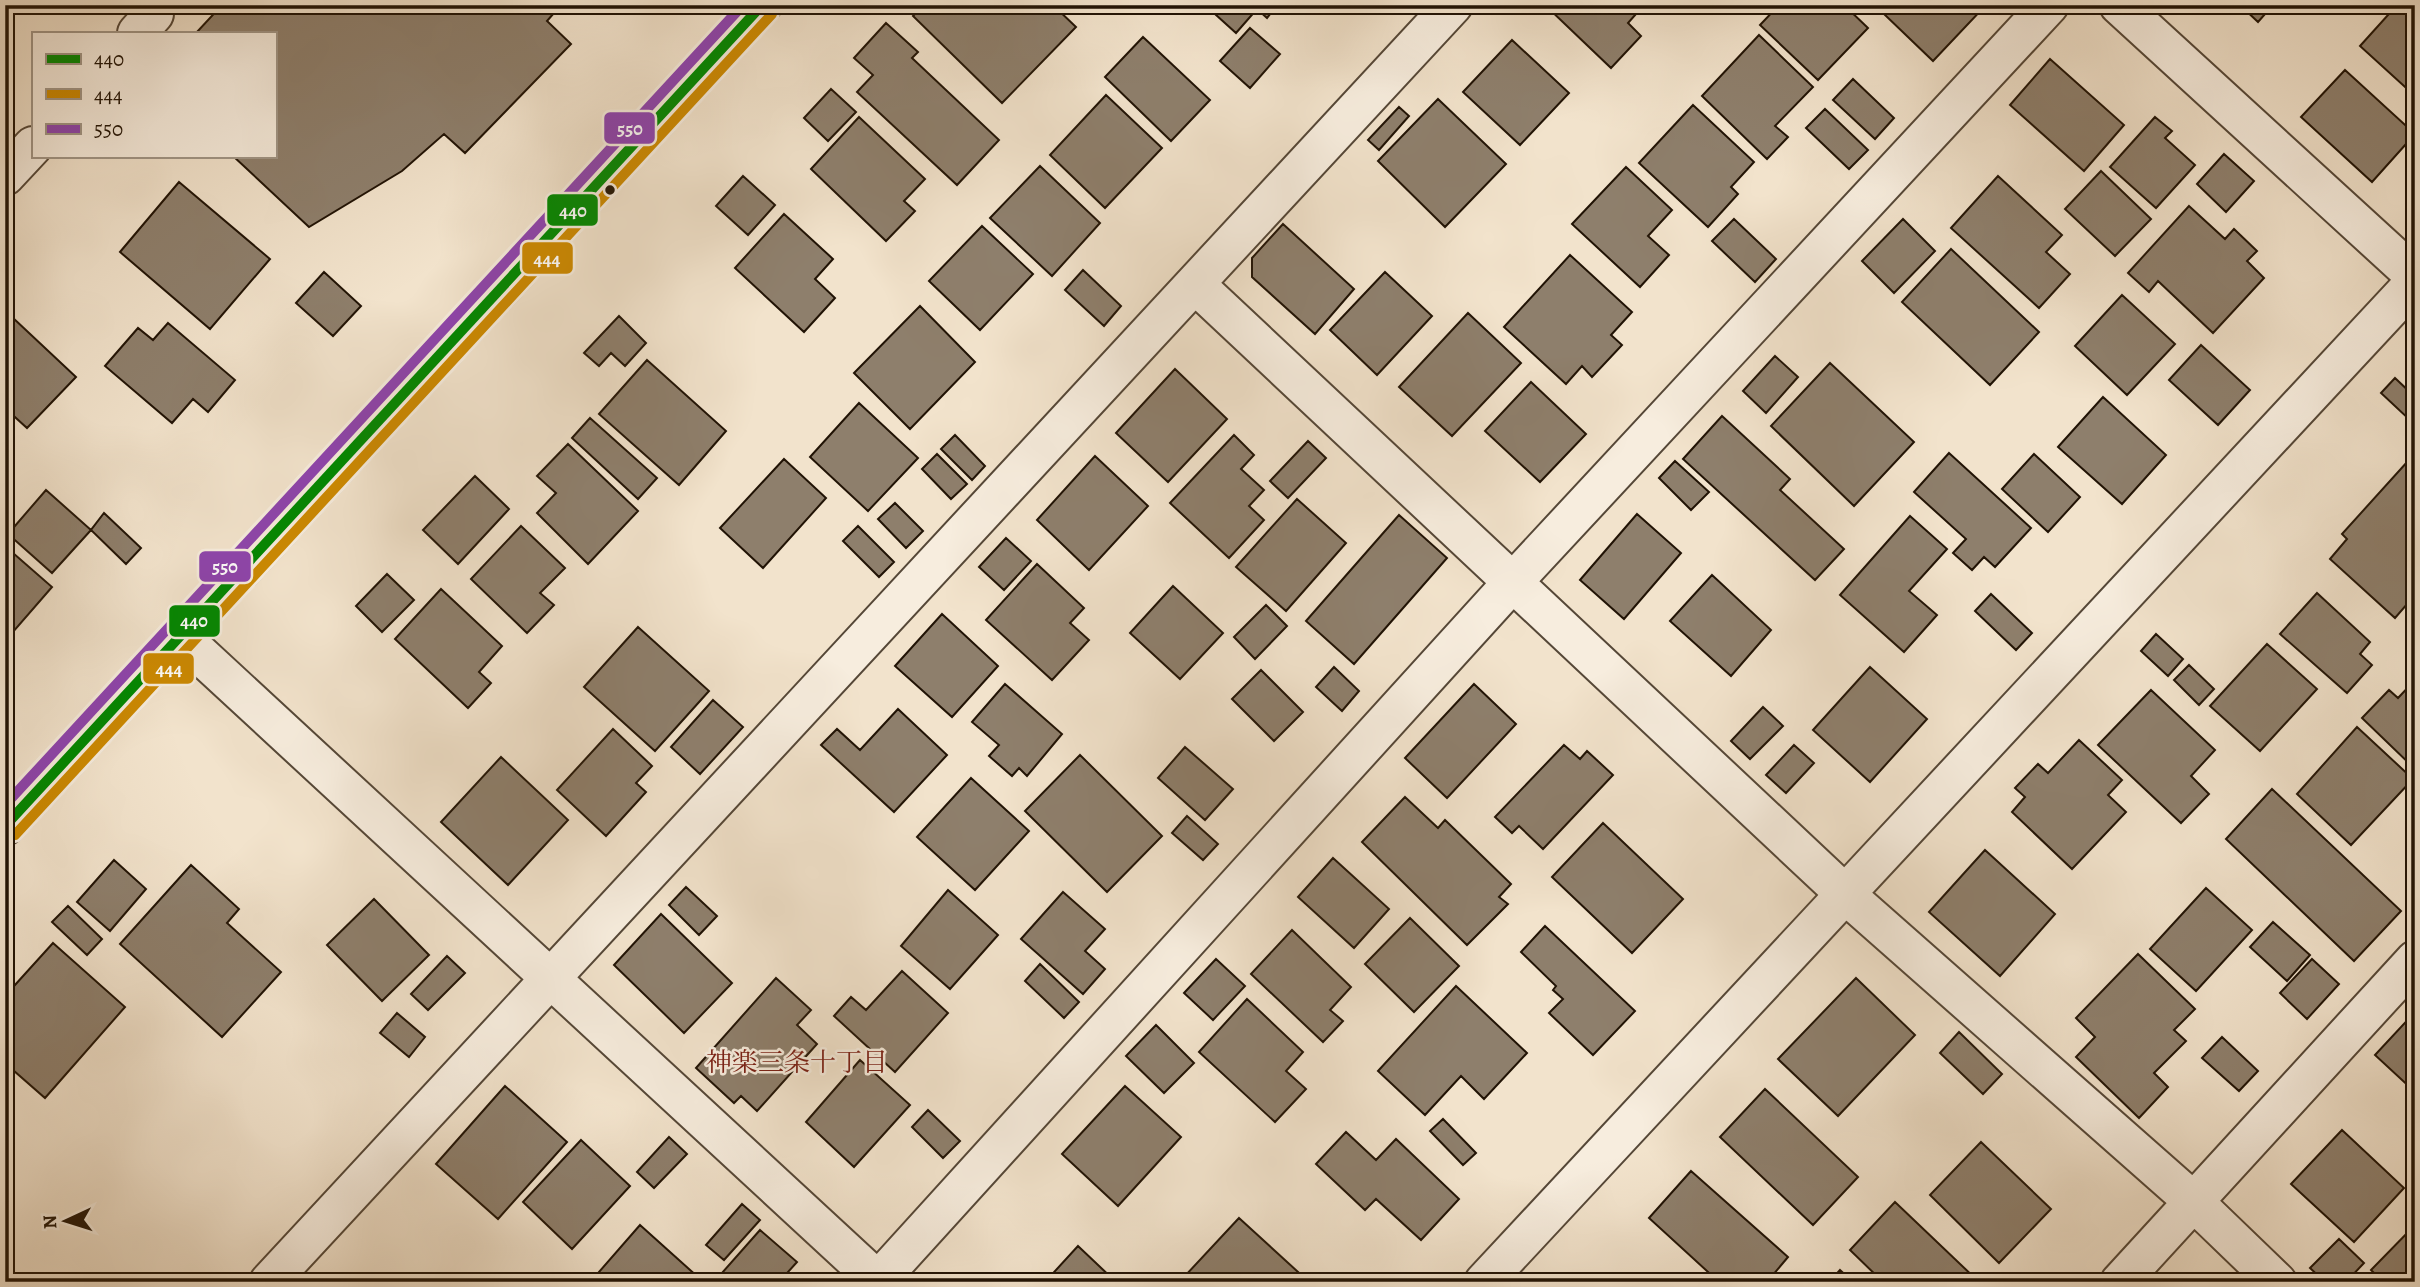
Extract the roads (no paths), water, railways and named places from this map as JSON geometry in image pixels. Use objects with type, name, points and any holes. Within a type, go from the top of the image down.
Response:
[{"type":"street","points":[[138,32],[154,15],[144,5]]},
{"type":"street","points":[[5,826],[762,5]]},
{"type":"street","points":[[180,636],[878,1281],[1511,583],[2049,5]]},
{"type":"street","points":[[2119,5],[2415,276]]},
{"type":"street","points":[[269,1282],[1196,285],[1436,11]]},
{"type":"street","points":[[5,176],[32,147]]},
{"type":"street","points":[[1485,1282],[2415,282]]},
{"type":"street","points":[[1196,285],[1845,894],[2194,1202],[2277,1282]]},
{"type":"street","points":[[2120,1282],[2415,960]]},
{"type":"district","name":"神楽三条十丁目","points":[[797,1062]]}]
